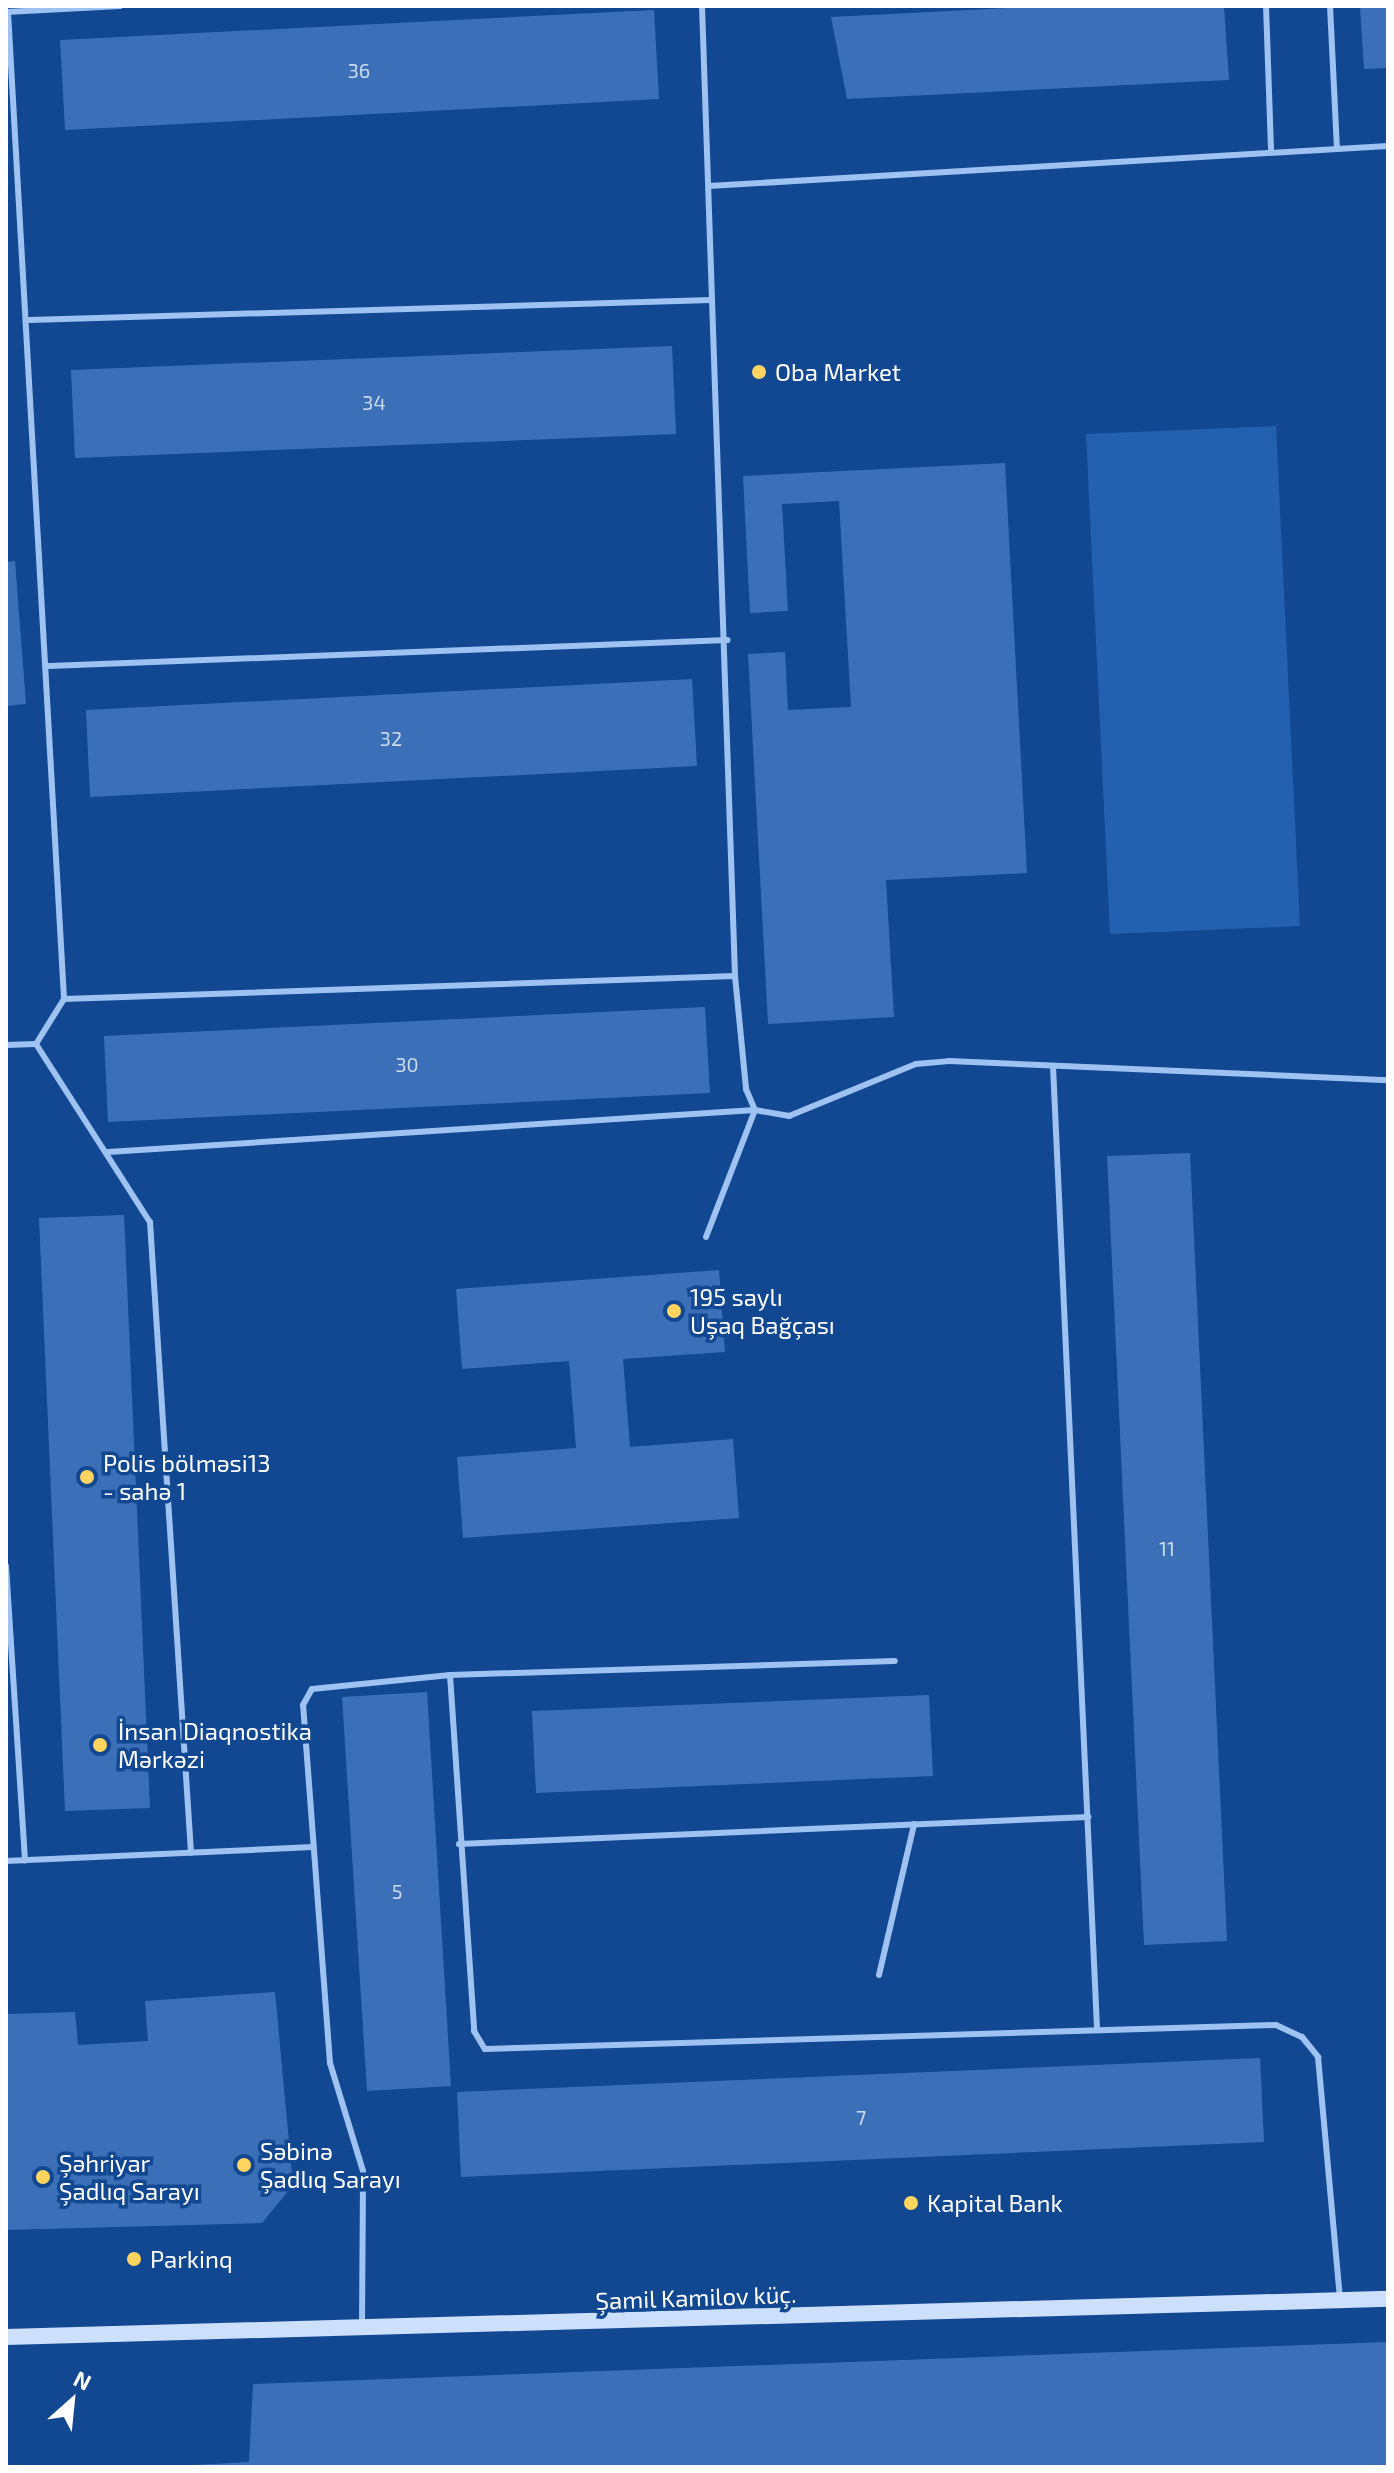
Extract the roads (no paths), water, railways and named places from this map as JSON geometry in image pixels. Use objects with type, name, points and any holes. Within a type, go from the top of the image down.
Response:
[{"type":"street","name":"Şamil Kamilov küç.","points":[[6,2337],[361,2331],[1388,2299]]},
{"type":"lane","points":[[36,1044],[64,999],[30,320],[7,12],[120,6]]},
{"type":"lane","points":[[702,6],[728,640],[735,976],[746,1089],[755,1110],[706,1237]]},
{"type":"lane","points":[[1266,6],[1271,152]]},
{"type":"lane","points":[[1330,6],[1337,149]]},
{"type":"lane","points":[[709,186],[1388,146]]},
{"type":"lane","points":[[30,320],[712,300]]},
{"type":"lane","points":[[49,666],[728,640]]},
{"type":"lane","points":[[64,999],[735,976]]},
{"type":"lane","points":[[6,1045],[36,1044]]},
{"type":"lane","points":[[36,1044],[150,1222],[191,1853]]},
{"type":"lane","points":[[108,1152],[755,1110],[810,1112],[916,1064],[1053,1066],[1388,1080]]},
{"type":"lane","points":[[1053,1066],[1097,2028]]},
{"type":"lane","points":[[6,1566],[25,1860]]},
{"type":"lane","points":[[361,2331],[363,2171],[330,2063],[303,1705],[312,1689],[450,1675],[895,1661]]},
{"type":"lane","points":[[450,1675],[474,2031],[485,2049],[502,2054],[1097,2028],[1276,2025],[1302,2037],[1318,2057],[1340,2300]]},
{"type":"lane","points":[[459,1844],[1088,1817]]},
{"type":"lane","points":[[879,1975],[914,1824]]},
{"type":"lane","points":[[6,1861],[313,1847]]},
{"type":"place","name":"Oba Market","points":[[759,372]]},
{"type":"place","name":"195 saylı Uşaq Bağçası","points":[[674,1311]]},
{"type":"place","name":"Polis bölməsi13 - sahə 1","points":[[87,1477]]},
{"type":"place","name":"İnsan Diaqnostika Mərkəzi","points":[[100,1745]]},
{"type":"place","name":"Səbinə Şadlıq Sarayı","points":[[244,2165]]},
{"type":"place","name":"Şəhriyar Şadlıq Sarayı","points":[[43,2177]]},
{"type":"place","name":"Kapital Bank","points":[[911,2203]]},
{"type":"place","name":"Parkinq","points":[[134,2259]]}]
